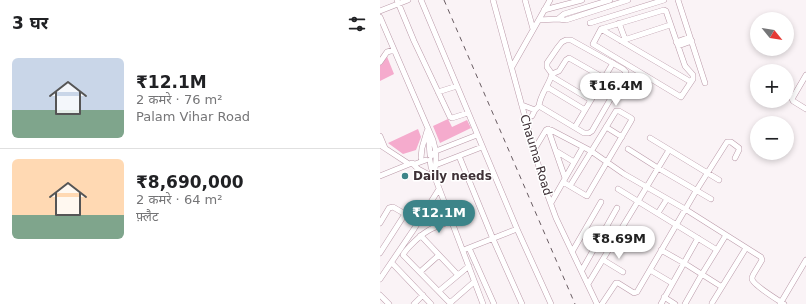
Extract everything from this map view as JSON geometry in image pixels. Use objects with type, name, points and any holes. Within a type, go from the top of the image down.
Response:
[{"type":"street","points":[[380,11],[398,2],[408,0]]},
{"type":"street","points":[[421,0],[517,229],[551,304]]},
{"type":"street","name":"Chauma Road","points":[[493,0],[522,104],[522,109],[556,218],[597,304]]},
{"type":"street","points":[[525,0],[533,29]]},
{"type":"street","points":[[512,67],[550,0]]},
{"type":"street","points":[[544,10],[582,0]]},
{"type":"street","points":[[558,19],[564,14],[610,0]]},
{"type":"street","points":[[539,20],[566,20],[628,0]]},
{"type":"street","points":[[590,23],[664,0]]},
{"type":"street","points":[[678,0],[705,83]]},
{"type":"street","points":[[398,2],[451,118],[468,113]]},
{"type":"street","points":[[665,10],[685,66],[693,74],[693,79],[682,96],[680,97],[593,44],[601,29],[620,23],[665,10]]},
{"type":"street","points":[[380,17],[434,140],[436,151],[433,166],[434,176],[483,304]]},
{"type":"street","points":[[620,23],[623,40]]},
{"type":"street","points":[[623,40],[670,25]]},
{"type":"street","points":[[601,29],[623,40],[691,82]]},
{"type":"street","points":[[677,44],[691,39]]},
{"type":"street","points":[[539,106],[586,133],[590,133],[626,73],[625,70],[613,63],[571,40],[568,40],[562,42],[558,47],[547,63],[547,67],[551,75],[591,100]]},
{"type":"street","points":[[380,62],[387,52],[394,50]]},
{"type":"street","points":[[532,116],[539,106],[551,75],[559,71],[569,58],[604,78]]},
{"type":"street","points":[[575,127],[613,63]]},
{"type":"street","points":[[806,75],[792,99],[806,109]]},
{"type":"street","points":[[438,92],[457,86]]},
{"type":"street","points":[[547,87],[585,110]]},
{"type":"street","points":[[522,104],[535,110]]},
{"type":"street","points":[[548,129],[564,180],[570,186],[587,196],[632,119],[617,110],[570,186]]},
{"type":"street","points":[[427,127],[422,148],[433,166]]},
{"type":"street","points":[[427,127],[427,157]]},
{"type":"street","points":[[606,127],[622,137]]},
{"type":"street","points":[[534,150],[548,129]]},
{"type":"street","points":[[548,129],[583,147],[726,235],[762,259],[752,278],[753,281],[758,287],[782,303],[806,260]]},
{"type":"street","points":[[380,176],[427,157],[436,151],[478,135]]},
{"type":"street","points":[[380,136],[382,146],[418,169],[434,176]]},
{"type":"street","points":[[650,138],[719,180]]},
{"type":"street","points":[[602,304],[616,283],[634,293],[637,292],[724,144],[727,142],[731,142],[739,148],[735,158]]},
{"type":"street","points":[[433,166],[482,147]]},
{"type":"street","points":[[551,203],[583,147]]},
{"type":"street","points":[[628,149],[711,199]]},
{"type":"street","points":[[605,260],[646,187],[669,150]]},
{"type":"street","points":[[556,151],[574,162]]},
{"type":"street","points":[[459,156],[493,239],[522,304]]},
{"type":"street","points":[[381,275],[392,263],[439,189]]},
{"type":"street","points":[[618,189],[718,250]]},
{"type":"street","points":[[658,214],[667,199]]},
{"type":"street","points":[[572,252],[601,202]]},
{"type":"street","points":[[380,223],[391,207],[419,222]]},
{"type":"street","points":[[582,270],[617,208]]},
{"type":"street","points":[[380,253],[405,214]]},
{"type":"street","points":[[451,221],[429,229],[420,236],[403,255],[450,303],[474,282]]},
{"type":"street","points":[[462,250],[517,229]]},
{"type":"street","points":[[685,304],[726,235]]},
{"type":"street","points":[[420,236],[458,275]]},
{"type":"street","points":[[661,304],[698,238]]},
{"type":"street","points":[[588,284],[618,242],[620,241],[629,246]]},
{"type":"street","points":[[468,248],[494,304]]},
{"type":"street","points":[[712,303],[746,248]]},
{"type":"street","points":[[661,250],[722,287]]},
{"type":"street","points":[[420,272],[439,255]]},
{"type":"street","points":[[605,260],[623,272]]},
{"type":"street","points":[[392,263],[431,304]]},
{"type":"street","points":[[439,291],[469,266]]},
{"type":"street","points":[[650,270],[672,283]]},
{"type":"street","points":[[380,295],[389,304]]},
{"type":"street","points":[[414,304],[423,295]]},
{"type":"street","points":[[664,297],[675,304]]},
{"type":"shaded area","points":[[386,54],[394,74],[380,81],[380,64]]},
{"type":"shaded area","points":[[448,119],[452,127],[467,120],[471,128],[440,143],[433,126]]},
{"type":"shaded area","points":[[418,129],[421,137],[416,150],[403,154],[388,143]]},
{"type":"railway","points":[[444,0],[575,304]]},
{"type":"place","name":"Daily needs","points":[[405,176]]}]
